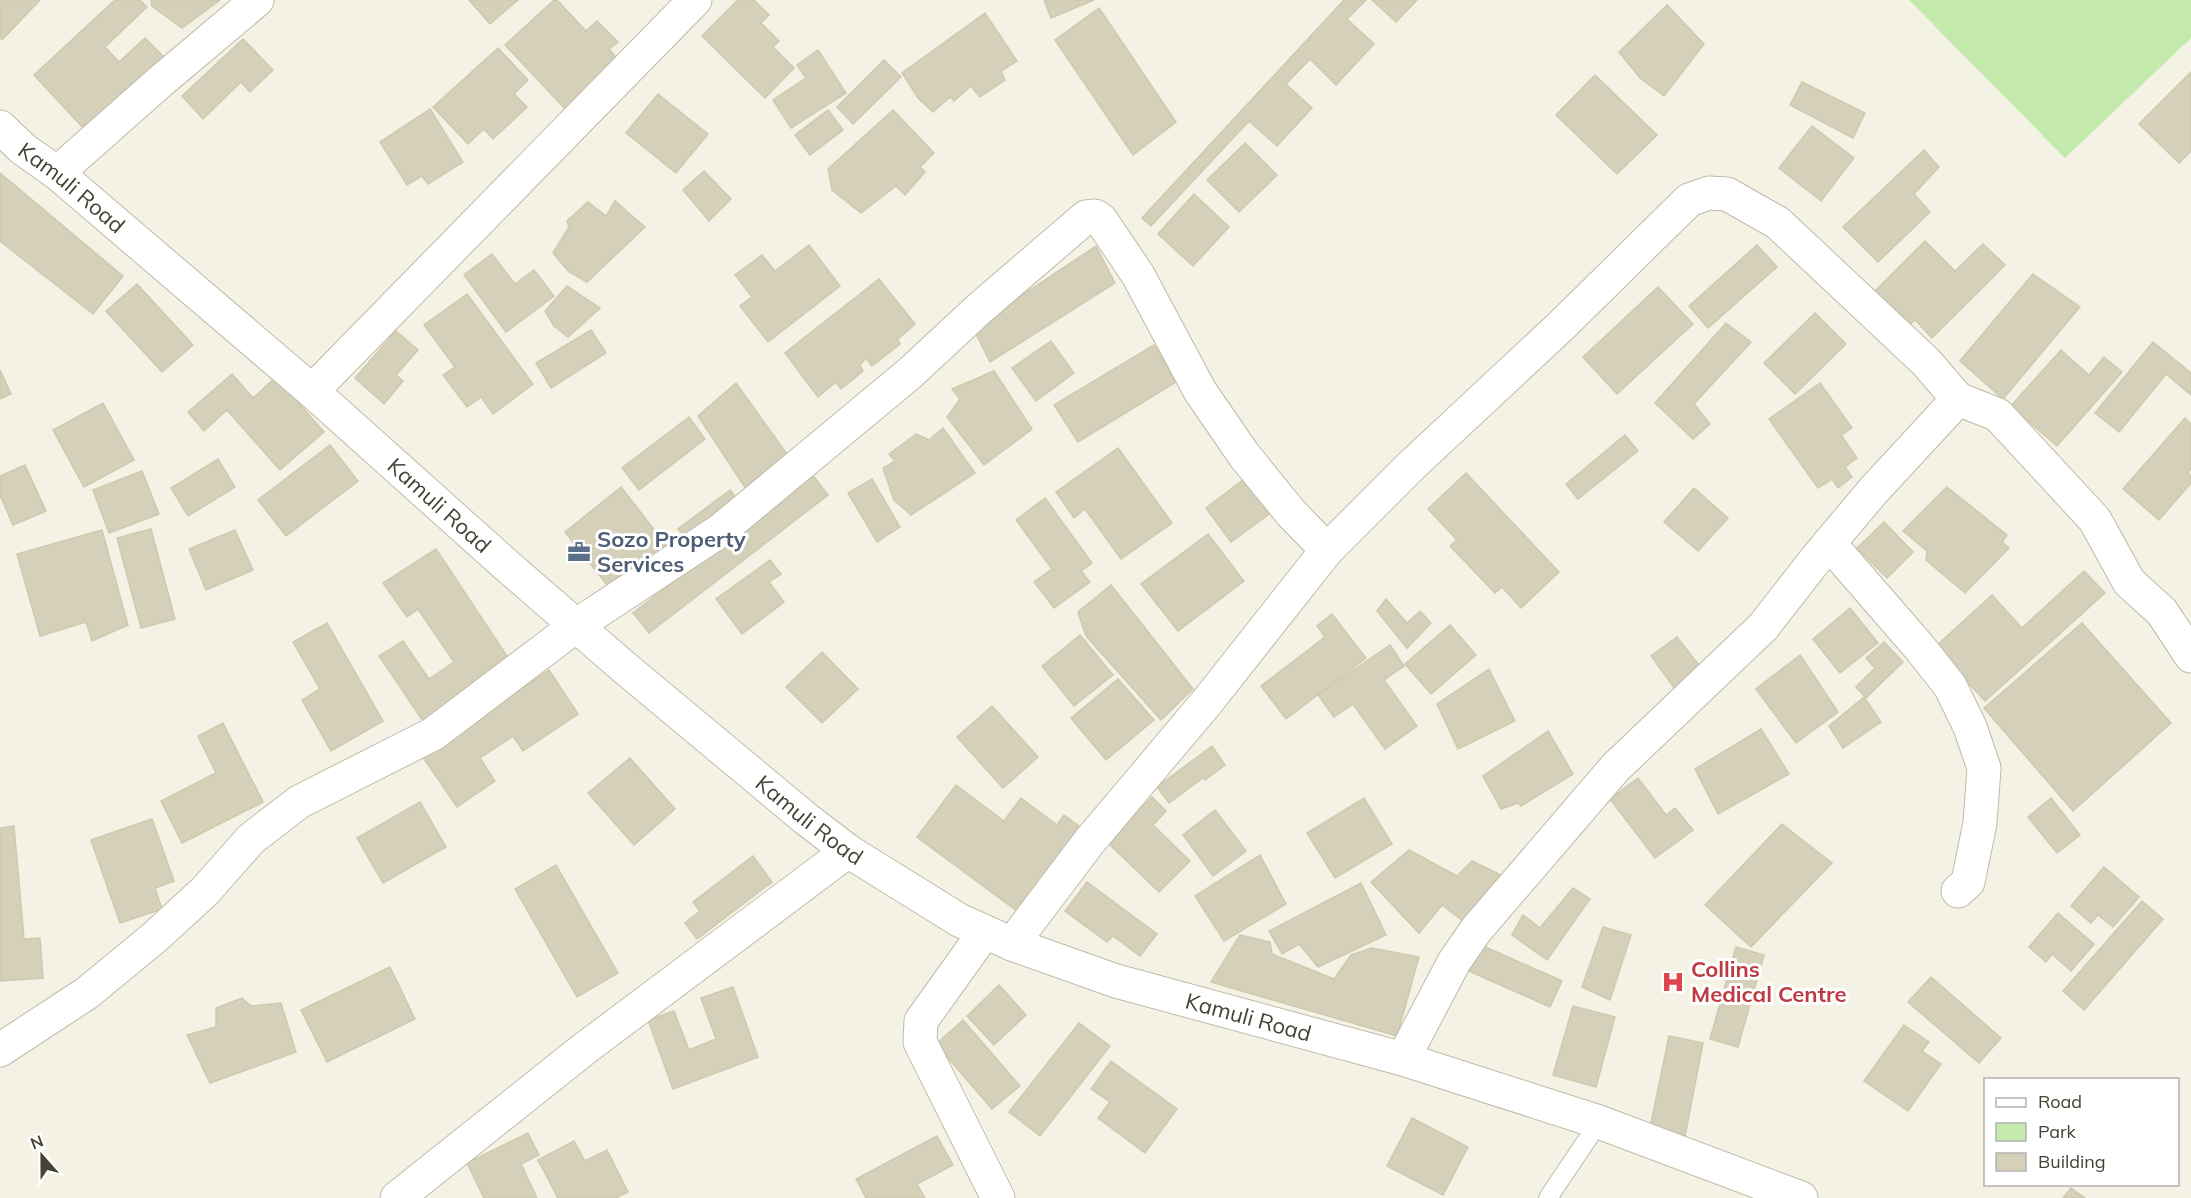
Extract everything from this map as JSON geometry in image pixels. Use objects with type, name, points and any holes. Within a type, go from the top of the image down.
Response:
[{"type":"street","points":[[57,173],[257,0]]},
{"type":"street","points":[[312,391],[695,0]]},
{"type":"street","name":"Kamuli Road","points":[[0,127],[22,149],[57,173],[312,391],[505,564],[787,803],[848,851],[949,914],[998,938],[1116,981],[1403,1059],[1599,1122],[1801,1198]]},
{"type":"street","points":[[998,1198],[920,1042],[921,1021],[1089,842],[1207,702],[1327,550],[1411,466],[1562,325],[1689,200],[1709,194],[1727,194],[1778,223],[1926,362],[1959,399],[1998,414],[2095,520],[2129,582],[2162,612],[2191,656]]},
{"type":"street","points":[[0,1050],[87,993],[205,891],[251,839],[299,802],[433,734],[577,625],[721,530],[909,374],[980,308],[1086,217],[1101,220],[1138,275],[1200,391],[1244,455],[1291,513],[1327,550]]},
{"type":"street","points":[[1403,1059],[1454,962],[1476,930],[1615,768],[1763,627],[1873,490],[1959,399]]},
{"type":"street","points":[[1829,543],[1950,686],[1971,727],[1984,768],[1980,824],[1968,882],[1958,891]]},
{"type":"street","points":[[397,1198],[584,1049],[848,851]]},
{"type":"lane","points":[[1548,1198],[1599,1122]]},
{"type":"green space","points":[[1909,0],[2191,0],[2191,38],[2065,158]]},
{"type":"building","points":[[0,0],[40,0],[2,40],[0,38]]},
{"type":"building","points":[[115,0],[140,0],[147,7],[105,47],[119,62],[145,38],[164,57],[85,130],[34,75]]},
{"type":"building","points":[[151,0],[220,0],[182,28],[152,6]]},
{"type":"building","points":[[469,0],[518,0],[490,24]]},
{"type":"building","points":[[554,0],[557,0],[586,31],[597,21],[618,42],[609,49],[621,63],[568,112],[505,45]]},
{"type":"building","points":[[738,0],[754,0],[769,15],[761,23],[779,41],[773,47],[794,68],[765,98],[702,36]]},
{"type":"building","points":[[1044,0],[1094,0],[1051,18]]},
{"type":"building","points":[[1344,0],[1366,0],[1347,19],[1374,44],[1336,85],[1310,59],[1286,84],[1312,108],[1277,146],[1249,121],[1151,226],[1142,218]]},
{"type":"building","points":[[1372,0],[1417,0],[1396,22]]},
{"type":"building","points":[[1667,5],[1704,44],[1664,96],[1640,78],[1619,52]]},
{"type":"building","points":[[1099,8],[1176,122],[1133,155],[1055,40]]},
{"type":"building","points":[[985,13],[1017,61],[1001,71],[1005,80],[980,97],[971,86],[954,101],[950,97],[933,112],[918,98],[902,73]]},
{"type":"building","points":[[243,39],[273,70],[250,92],[241,82],[203,119],[182,96]]},
{"type":"building","points":[[498,48],[528,80],[514,94],[527,107],[493,139],[484,129],[468,144],[433,107]]},
{"type":"building","points":[[818,50],[846,93],[791,128],[773,100],[806,78],[797,65]]},
{"type":"building","points":[[884,60],[901,77],[853,124],[837,107]]},
{"type":"building","points":[[2191,72],[2191,151],[2179,163],[2139,124]]},
{"type":"building","points":[[1595,75],[1657,135],[1617,174],[1556,115]]},
{"type":"building","points":[[1802,82],[1865,113],[1853,138],[1790,105]]},
{"type":"building","points":[[658,94],[708,134],[676,173],[626,133]]},
{"type":"building","points":[[430,109],[463,162],[428,184],[422,176],[407,185],[380,142]]},
{"type":"building","points":[[828,110],[843,130],[810,155],[795,135]]},
{"type":"building","points":[[893,110],[934,153],[920,167],[925,172],[905,195],[896,186],[861,213],[832,190],[828,169]]},
{"type":"building","points":[[1812,126],[1854,158],[1821,201],[1779,168]]},
{"type":"building","points":[[1245,143],[1277,175],[1239,212],[1207,180]]},
{"type":"building","points":[[1924,150],[1939,167],[1914,194],[1930,212],[1878,262],[1843,227]]},
{"type":"building","points":[[704,171],[731,199],[709,221],[683,190]]},
{"type":"building","points":[[0,173],[123,276],[93,314],[0,241]]},
{"type":"building","points":[[1194,194],[1229,227],[1193,266],[1158,234]]},
{"type":"building","points":[[615,201],[645,227],[587,282],[569,272],[553,253],[569,227],[567,221],[588,202],[606,216]]},
{"type":"building","points":[[1925,241],[1955,271],[1983,244],[2005,265],[1932,338],[1915,320],[1908,326],[1874,292]]},
{"type":"building","points":[[809,245],[840,286],[768,342],[740,306],[752,297],[735,275],[762,255],[775,271]]},
{"type":"building","points":[[1757,245],[1777,267],[1708,328],[1689,306]]},
{"type":"building","points":[[1096,246],[1115,283],[990,362],[973,328]]},
{"type":"building","points":[[492,254],[515,284],[534,270],[554,296],[506,332],[464,275]]},
{"type":"building","points":[[2033,274],[2080,307],[2003,399],[1960,361]]},
{"type":"building","points":[[879,279],[915,324],[898,339],[900,344],[872,366],[866,358],[860,365],[863,371],[841,389],[836,382],[818,397],[785,353]]},
{"type":"building","points":[[137,284],[193,345],[162,372],[106,311]]},
{"type":"building","points":[[567,286],[600,308],[568,337],[554,326],[545,311]]},
{"type":"building","points":[[1658,287],[1693,324],[1617,394],[1583,357]]},
{"type":"building","points":[[467,294],[533,384],[493,414],[481,397],[467,407],[443,375],[455,367],[424,325]]},
{"type":"building","points":[[1815,313],[1846,344],[1795,394],[1764,363]]},
{"type":"building","points":[[1726,323],[1751,342],[1694,404],[1710,424],[1693,439],[1655,403]]},
{"type":"building","points":[[591,330],[606,353],[551,388],[536,363]]},
{"type":"building","points":[[396,331],[418,350],[396,375],[403,381],[384,404],[355,378]]},
{"type":"building","points":[[1051,341],[1074,373],[1036,401],[1012,368]]},
{"type":"building","points":[[2153,342],[2191,373],[2191,395],[2166,374],[2119,432],[2095,413]]},
{"type":"building","points":[[1154,345],[1176,382],[1078,442],[1054,405]]},
{"type":"building","points":[[2061,350],[2089,375],[2104,357],[2122,372],[2057,446],[2011,406]]},
{"type":"building","points":[[0,370],[11,394],[0,399]]},
{"type":"building","points":[[994,371],[1032,429],[984,465],[947,417],[960,399],[952,389]]},
{"type":"building","points":[[232,374],[253,398],[276,377],[324,432],[280,470],[227,410],[204,431],[188,412]]},
{"type":"building","points":[[736,383],[792,461],[748,492],[698,416]]},
{"type":"building","points":[[1820,383],[1852,428],[1841,435],[1857,458],[1845,467],[1852,477],[1838,488],[1832,479],[1818,488],[1769,419]]},
{"type":"building","points":[[103,403],[134,460],[84,487],[53,430]]},
{"type":"building","points":[[689,417],[705,439],[639,490],[622,468]]},
{"type":"building","points":[[2185,418],[2191,424],[2191,469],[2188,473],[2191,476],[2191,483],[2159,520],[2123,489]]},
{"type":"building","points":[[943,428],[975,473],[911,515],[894,500],[883,468],[895,461],[889,454],[916,434],[929,440]]},
{"type":"building","points":[[1625,435],[1638,451],[1578,499],[1566,484]]},
{"type":"building","points":[[330,445],[358,481],[286,536],[258,500]]},
{"type":"building","points":[[1118,448],[1172,523],[1121,559],[1085,509],[1074,518],[1056,492]]},
{"type":"building","points":[[218,459],[235,487],[188,516],[171,488]]},
{"type":"building","points":[[25,465],[46,511],[13,525],[0,495],[0,476]]},
{"type":"building","points":[[142,471],[159,514],[109,533],[93,490]]},
{"type":"building","points":[[1466,473],[1559,572],[1521,608],[1502,587],[1495,593],[1450,546],[1457,540],[1428,509]]},
{"type":"building","points":[[812,474],[828,495],[649,633],[633,613]]},
{"type":"building","points":[[1251,474],[1277,508],[1231,542],[1206,508]]},
{"type":"building","points":[[872,479],[900,527],[877,542],[848,493]]},
{"type":"building","points":[[621,487],[673,554],[615,595],[565,532]]},
{"type":"building","points":[[1947,487],[2007,535],[2002,542],[2009,548],[1965,593],[1926,560],[1927,551],[1903,531]]},
{"type":"building","points":[[1694,488],[1728,518],[1698,551],[1664,522]]},
{"type":"building","points":[[730,490],[742,506],[690,545],[678,529]]},
{"type":"building","points":[[1045,498],[1092,563],[1081,571],[1090,582],[1054,608],[1034,582],[1052,569],[1016,520]]},
{"type":"building","points":[[1884,522],[1913,552],[1887,578],[1857,548]]},
{"type":"building","points":[[151,529],[175,619],[141,628],[117,538]]},
{"type":"building","points":[[102,530],[128,625],[92,641],[86,622],[40,636],[17,554]]},
{"type":"building","points":[[235,530],[253,570],[206,590],[189,549]]},
{"type":"building","points":[[1208,534],[1244,581],[1178,631],[1141,584]]},
{"type":"building","points":[[436,549],[511,662],[423,721],[379,656],[403,641],[429,679],[454,662],[418,609],[407,617],[383,583]]},
{"type":"building","points":[[770,560],[781,574],[769,582],[784,602],[742,634],[716,599]]},
{"type":"building","points":[[2084,571],[2105,593],[1985,701],[1935,647],[1992,595],[2022,628]]},
{"type":"building","points":[[1111,585],[1193,689],[1161,720],[1086,636],[1078,612]]},
{"type":"building","points":[[1386,599],[1407,623],[1420,611],[1431,623],[1407,648],[1377,611]]},
{"type":"building","points":[[1850,608],[1878,643],[1840,673],[1813,639]]},
{"type":"building","points":[[1332,614],[1366,658],[1286,719],[1261,686],[1325,637],[1317,626]]},
{"type":"building","points":[[327,623],[383,721],[331,751],[302,700],[320,689],[293,642]]},
{"type":"building","points":[[2082,623],[2171,723],[2073,811],[1984,708]]},
{"type":"building","points":[[1450,625],[1476,655],[1431,694],[1405,664]]},
{"type":"building","points":[[1080,635],[1113,675],[1074,706],[1042,666]]},
{"type":"building","points":[[1677,637],[1705,673],[1678,693],[1651,656]]},
{"type":"building","points":[[1884,642],[1903,662],[1866,698],[1856,687],[1875,668],[1866,658]]},
{"type":"building","points":[[1390,645],[1404,666],[1384,680],[1417,726],[1385,749],[1353,704],[1334,717],[1318,695]]},
{"type":"building","points":[[822,652],[858,689],[822,723],[786,687]]},
{"type":"building","points":[[1800,655],[1838,712],[1796,743],[1756,689]]},
{"type":"building","points":[[1489,669],[1515,721],[1458,749],[1437,704]]},
{"type":"building","points":[[549,670],[578,714],[523,751],[513,736],[480,758],[495,781],[457,807],[422,756]]},
{"type":"building","points":[[1118,679],[1154,720],[1106,760],[1071,718]]},
{"type":"building","points":[[1864,697],[1881,722],[1843,748],[1829,726]]},
{"type":"building","points":[[992,706],[1038,757],[1003,788],[957,737]]},
{"type":"building","points":[[223,723],[263,802],[182,843],[161,801],[216,773],[198,736]]},
{"type":"building","points":[[1761,729],[1789,774],[1718,814],[1695,769]]},
{"type":"building","points":[[1548,731],[1573,774],[1521,806],[1518,803],[1501,809],[1483,776]]},
{"type":"building","points":[[1212,746],[1225,765],[1169,803],[1157,787]]},
{"type":"building","points":[[630,758],[675,809],[634,845],[588,793]]},
{"type":"building","points":[[1638,778],[1666,815],[1675,808],[1693,830],[1655,858],[1610,799]]},
{"type":"building","points":[[956,785],[1004,821],[1021,798],[1057,825],[1064,815],[1084,830],[1021,914],[917,837]]},
{"type":"building","points":[[1152,797],[1166,811],[1153,825],[1190,861],[1159,892],[1107,842]]},
{"type":"building","points":[[1364,798],[1392,844],[1335,878],[1307,833]]},
{"type":"building","points":[[2051,798],[2080,835],[2057,853],[2028,817]]},
{"type":"building","points":[[420,802],[446,847],[383,883],[357,838]]},
{"type":"building","points":[[1215,810],[1246,851],[1213,876],[1183,835]]},
{"type":"building","points":[[152,819],[174,881],[155,888],[162,909],[120,923],[91,840]]},
{"type":"building","points":[[1782,824],[1832,863],[1751,947],[1705,905]]},
{"type":"building","points":[[14,826],[24,939],[40,938],[43,978],[0,981],[0,828]]},
{"type":"building","points":[[1409,850],[1457,876],[1472,861],[1513,881],[1471,927],[1442,905],[1419,933],[1371,882]]},
{"type":"building","points":[[1260,855],[1286,904],[1224,941],[1195,896]]},
{"type":"building","points":[[753,856],[772,882],[697,939],[685,923],[700,911],[693,902]]},
{"type":"building","points":[[556,865],[618,973],[577,997],[515,889]]},
{"type":"building","points":[[2104,867],[2139,897],[2113,927],[2098,915],[2091,923],[2071,906]]},
{"type":"building","points":[[1087,882],[1157,934],[1140,956],[1113,936],[1107,942],[1065,911]]},
{"type":"building","points":[[1361,883],[1386,935],[1318,967],[1299,944],[1282,954],[1269,931]]},
{"type":"building","points":[[1573,888],[1590,899],[1547,960],[1512,935],[1523,915],[1540,928]]},
{"type":"building","points":[[2142,901],[2163,919],[2084,1010],[2063,991]]},
{"type":"building","points":[[2058,913],[2094,944],[2071,971],[2052,954],[2046,962],[2029,947]]},
{"type":"building","points":[[1603,927],[1631,935],[1610,1000],[1582,987]]},
{"type":"building","points":[[1240,935],[1270,942],[1272,954],[1334,979],[1351,955],[1372,948],[1419,957],[1397,1036],[1211,982]]},
{"type":"building","points":[[1481,945],[1562,981],[1550,1007],[1469,971]]},
{"type":"building","points":[[1736,947],[1764,955],[1738,1047],[1710,1039]]},
{"type":"building","points":[[390,967],[415,1019],[327,1062],[301,1010]]},
{"type":"building","points":[[1931,977],[2001,1038],[1979,1063],[1908,1002]]},
{"type":"building","points":[[999,985],[1026,1015],[994,1045],[967,1016]]},
{"type":"building","points":[[733,987],[758,1057],[673,1089],[648,1020],[674,1011],[689,1050],[716,1039],[701,998]]},
{"type":"building","points":[[242,998],[251,1006],[281,1003],[296,1052],[210,1083],[187,1035],[216,1027],[216,1008]]},
{"type":"building","points":[[1573,1006],[1615,1017],[1596,1087],[1553,1075]]},
{"type":"building","points":[[963,1020],[1020,1086],[992,1109],[936,1044]]},
{"type":"building","points":[[1079,1023],[1110,1046],[1040,1136],[1009,1112]]},
{"type":"building","points":[[1904,1025],[1929,1042],[1922,1051],[1941,1064],[1908,1111],[1864,1081]]},
{"type":"building","points":[[1669,1036],[1703,1043],[1685,1136],[1650,1128]]},
{"type":"building","points":[[1111,1061],[1177,1109],[1145,1153],[1098,1118],[1110,1102],[1091,1089]]},
{"type":"building","points":[[1412,1118],[1468,1147],[1443,1195],[1387,1166]]},
{"type":"building","points":[[528,1133],[539,1155],[521,1164],[537,1198],[484,1198],[467,1163]]},
{"type":"building","points":[[937,1136],[953,1165],[917,1184],[925,1198],[866,1198],[856,1179]]},
{"type":"building","points":[[574,1141],[585,1161],[607,1150],[628,1192],[616,1198],[558,1198],[538,1160]]},
{"type":"building","points":[[2071,1188],[2085,1198],[2063,1198]]},
{"type":"place","name":"Sozo Property Services","points":[[579,552]]},
{"type":"place","name":"Collins Medical Centre","points":[[1673,982]]}]
